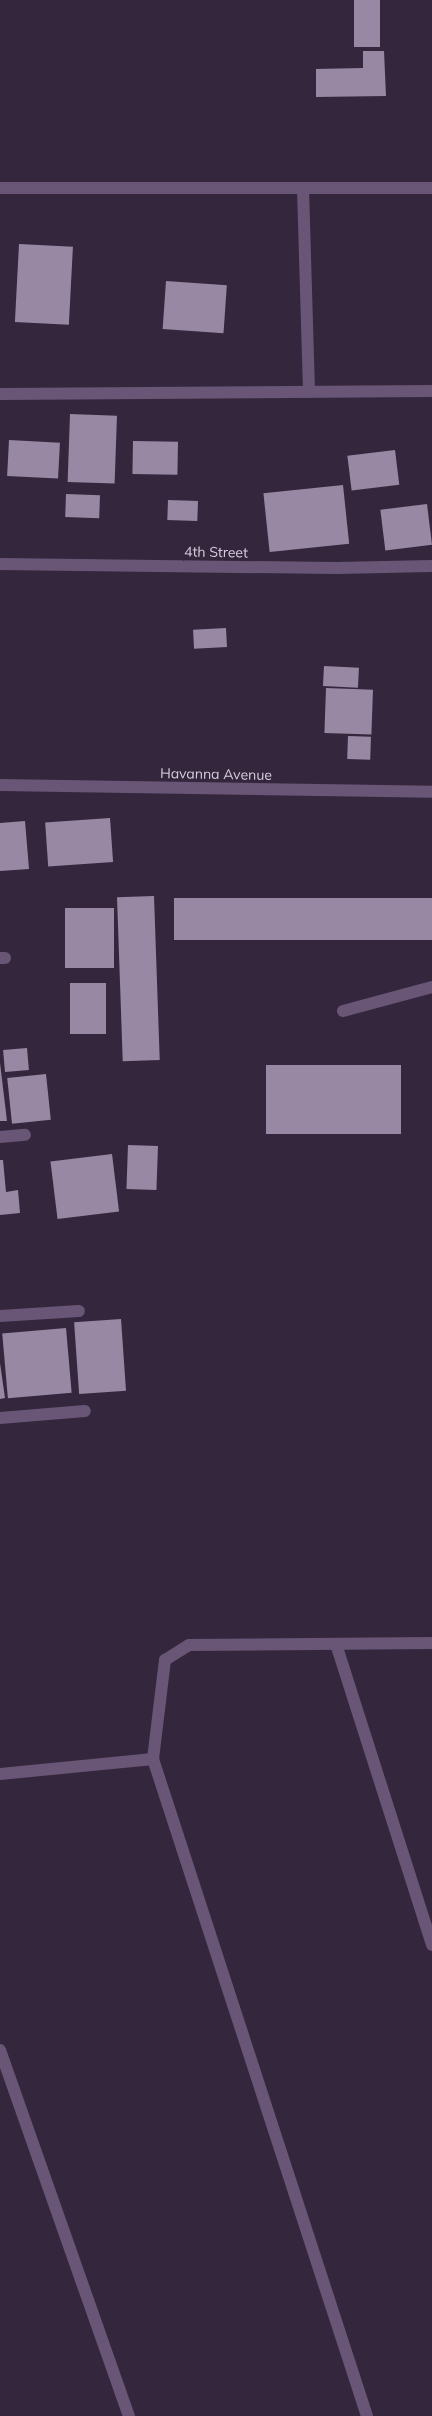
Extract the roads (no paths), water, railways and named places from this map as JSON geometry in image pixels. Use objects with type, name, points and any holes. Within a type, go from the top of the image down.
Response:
[{"type":"street","points":[[0,188],[432,188]]},
{"type":"street","points":[[303,189],[309,392]]},
{"type":"street","points":[[0,394],[432,391]]},
{"type":"street","name":"4th Street","points":[[0,564],[337,568],[432,566]]},
{"type":"street","name":"Havanna Avenue","points":[[0,786],[432,792]]},
{"type":"street","points":[[344,1011],[432,987]]},
{"type":"street","points":[[0,1137],[25,1135]]},
{"type":"street","points":[[0,1316],[79,1311]]},
{"type":"street","points":[[0,1418],[85,1411]]},
{"type":"street","points":[[367,2416],[152,1759],[165,1660],[189,1645],[432,1642]]},
{"type":"street","points":[[336,1644],[432,1946]]},
{"type":"street","points":[[0,1774],[152,1759]]},
{"type":"street","points":[[0,2050],[129,2416]]}]
